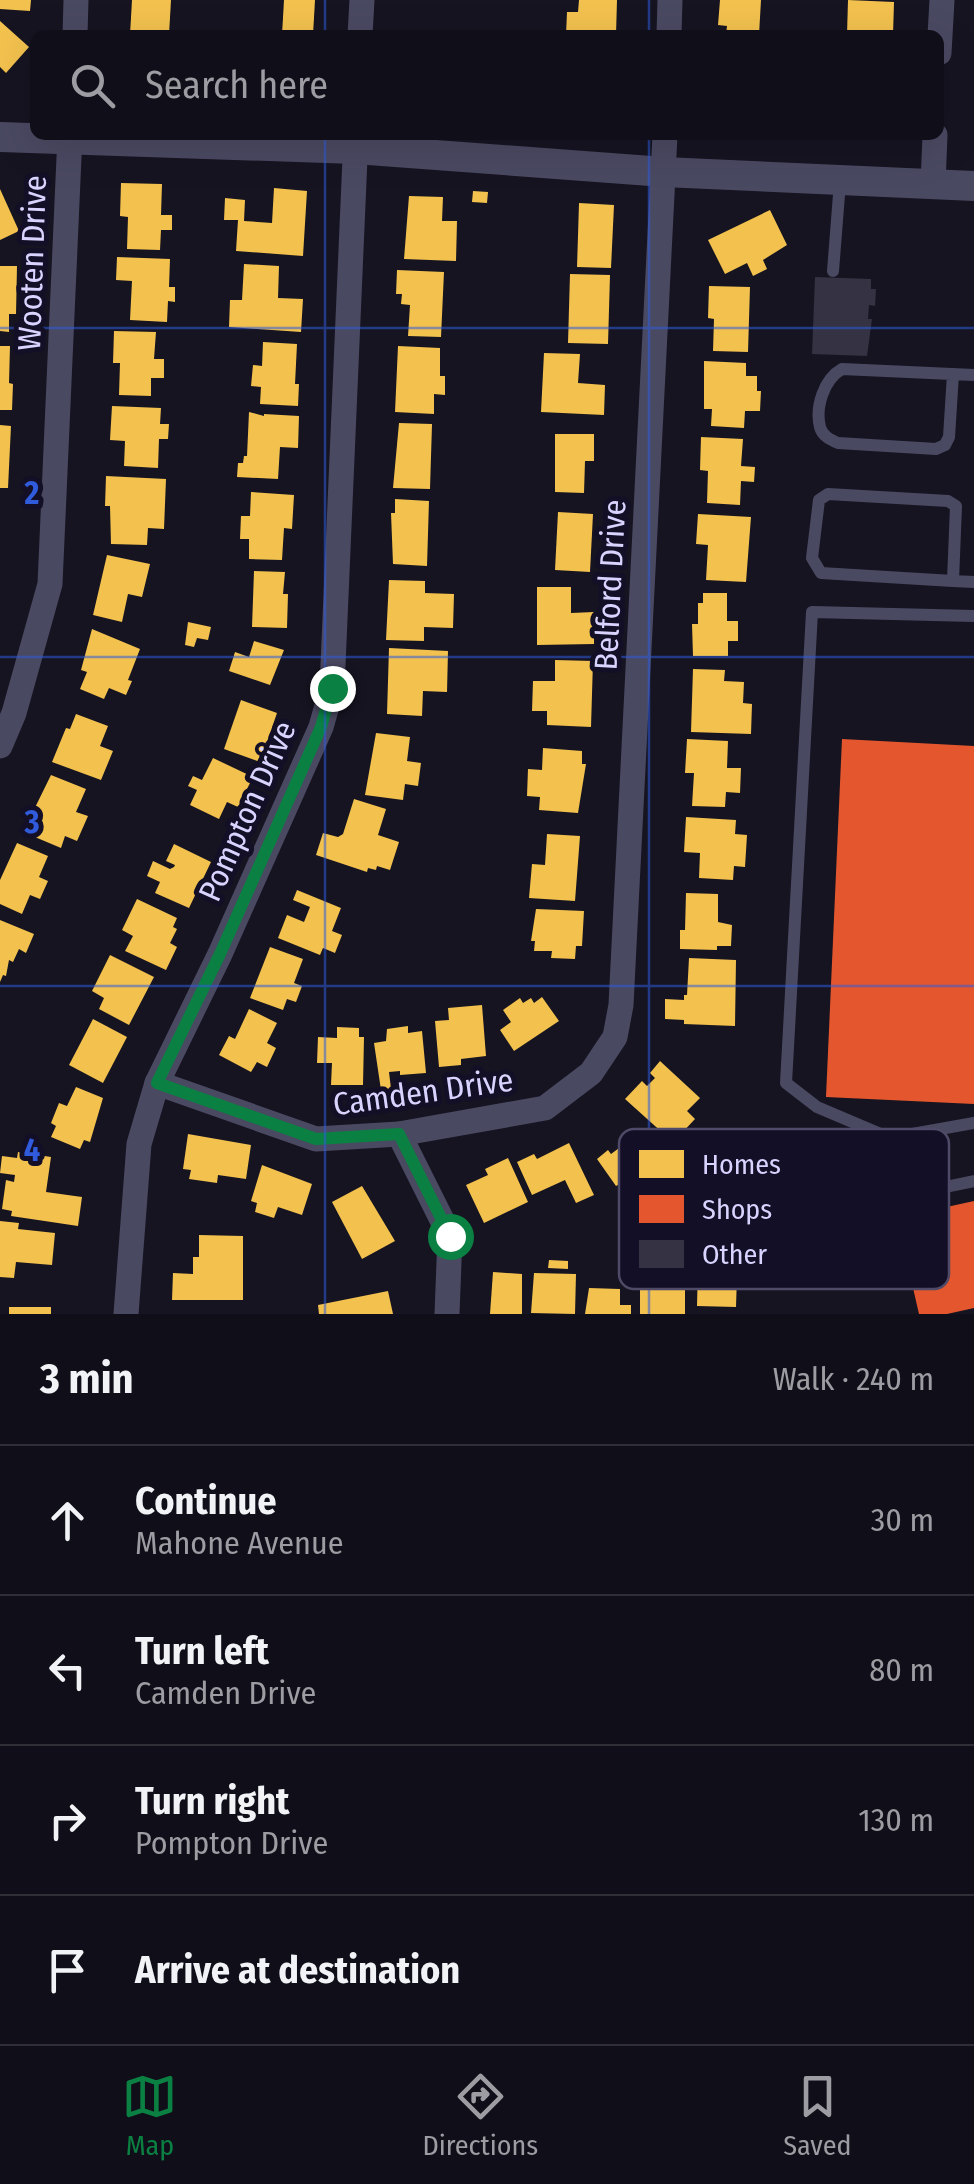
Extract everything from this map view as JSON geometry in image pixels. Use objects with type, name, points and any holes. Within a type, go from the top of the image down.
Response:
[{"type":"street","points":[[75,30],[76,0]]},
{"type":"street","points":[[360,30],[362,0]]},
{"type":"street","points":[[669,30],[670,0]]},
{"type":"street","points":[[940,30],[942,0]]},
{"type":"street","points":[[0,136],[30,136]]},
{"type":"street","name":"Wooten Drive","points":[[0,746],[14,713],[50,584],[70,140]]},
{"type":"street","points":[[261,140],[356,142],[664,172],[974,186]]},
{"type":"street","name":"Belford Drive","points":[[615,1037],[621,1005],[666,140]]},
{"type":"street","points":[[933,184],[935,140]]},
{"type":"street","name":"Pompton Drive","points":[[126,1314],[139,1144],[157,1083],[220,954],[321,727],[332,688],[356,142]]},
{"type":"street","name":"Camden Drive","points":[[157,1083],[316,1139],[399,1134],[544,1108],[590,1073],[615,1037]]},
{"type":"street","points":[[399,1134],[450,1236],[447,1314]]},
{"type":"lane","points":[[833,271],[840,180]]},
{"type":"lane","points":[[952,374],[950,436],[936,450],[838,444],[825,436],[820,427],[821,395],[832,375],[842,369],[974,374]]},
{"type":"lane","points":[[953,581],[956,506],[948,501],[828,494],[819,500],[812,558],[820,573],[953,581],[974,582]]},
{"type":"lane","points":[[869,1129],[817,1107],[786,1083],[812,612],[974,616]]},
{"type":"lane","points":[[937,1129],[974,1122]]},
{"type":"lane","points":[[949,1186],[974,1181]]},
{"type":"building: Homes","points":[[0,0],[31,0],[30,11],[0,9]]},
{"type":"building: Homes","points":[[132,0],[171,0],[169,30],[130,30]]},
{"type":"building: Homes","points":[[284,0],[315,0],[313,30],[282,30]]},
{"type":"building: Homes","points":[[579,0],[617,0],[616,30],[566,30],[567,12],[578,12]]},
{"type":"building: Homes","points":[[720,0],[761,0],[759,30],[727,30],[727,26],[718,25]]},
{"type":"building: Homes","points":[[848,0],[894,2],[893,30],[847,30]]},
{"type":"building: Homes","points":[[0,21],[29,47],[6,73],[0,67]]},
{"type":"building: Homes","points":[[121,183],[162,184],[161,215],[172,215],[172,230],[161,230],[160,250],[127,249],[128,217],[120,216]]},
{"type":"building: Homes","points":[[274,188],[307,191],[303,256],[236,251],[238,220],[224,220],[225,198],[245,200],[244,221],[272,223]]},
{"type":"building: Homes","points":[[0,189],[19,231],[0,240]]},
{"type":"building: Homes","points":[[473,191],[488,192],[487,203],[472,202]]},
{"type":"building: Homes","points":[[409,196],[443,197],[442,221],[457,221],[456,261],[404,259]]},
{"type":"building: Homes","points":[[579,203],[614,205],[611,268],[577,267]]},
{"type":"building: Homes","points":[[770,210],[787,245],[763,260],[767,269],[753,276],[747,263],[725,274],[708,240]]},
{"type":"building: Homes","points":[[117,257],[170,259],[169,287],[175,287],[175,302],[168,301],[167,322],[130,320],[132,281],[116,280]]},
{"type":"building: Homes","points":[[244,264],[279,266],[278,298],[303,299],[301,332],[229,327],[230,300],[242,300]]},
{"type":"building: Homes","points":[[0,266],[17,266],[16,314],[9,314],[9,332],[0,331]]},
{"type":"building: Homes","points":[[397,270],[444,272],[441,337],[408,336],[410,305],[401,304],[402,294],[396,294]]},
{"type":"building: Homes","points":[[570,274],[610,275],[608,344],[568,343]]},
{"type":"building: Homes","points":[[709,286],[750,287],[748,352],[713,351]]},
{"type":"building: Homes","points":[[114,331],[156,332],[154,359],[164,359],[164,378],[151,378],[151,396],[119,395],[120,363],[113,363]]},
{"type":"building: Homes","points":[[263,342],[297,344],[298,406],[260,404],[261,387],[251,386],[253,365],[262,366]]},
{"type":"building: Homes","points":[[0,346],[10,346],[12,410],[0,410]]},
{"type":"building: Homes","points":[[398,346],[440,348],[445,395],[434,394],[434,414],[395,412]]},
{"type":"building: Homes","points":[[544,353],[580,354],[578,383],[605,385],[604,415],[541,412]]},
{"type":"building: Homes","points":[[704,361],[746,363],[746,376],[757,376],[760,411],[745,411],[744,428],[711,426],[712,409],[704,409]]},
{"type":"building: Homes","points":[[112,406],[161,408],[160,424],[169,424],[168,439],[159,439],[158,468],[124,466],[125,441],[110,440]]},
{"type":"building: Homes","points":[[249,412],[299,416],[298,448],[280,447],[278,479],[237,477],[238,463],[243,463],[247,456]]},
{"type":"building: Homes","points":[[399,423],[432,424],[430,489],[393,488]]},
{"type":"building: Homes","points":[[0,425],[11,426],[8,488],[0,488]]},
{"type":"building: Homes","points":[[555,434],[594,434],[594,461],[585,461],[584,493],[555,492]]},
{"type":"building: Homes","points":[[701,437],[743,439],[741,466],[755,467],[754,482],[741,481],[740,505],[707,503],[708,471],[700,470]]},
{"type":"building: Homes","points":[[106,476],[166,479],[164,529],[148,528],[147,545],[111,544],[110,506],[105,506]]},
{"type":"building: Homes","points":[[251,492],[294,495],[292,529],[284,528],[282,560],[249,559],[249,539],[240,539],[241,516],[250,516]]},
{"type":"building: Homes","points":[[395,499],[429,501],[427,566],[393,564],[391,513],[395,513]]},
{"type":"building: Homes","points":[[558,512],[593,514],[590,572],[555,570]]},
{"type":"building: Homes","points":[[698,514],[751,517],[746,582],[706,580],[708,545],[696,544]]},
{"type":"building: Homes","points":[[107,555],[150,564],[142,597],[128,594],[122,622],[93,615]]},
{"type":"building: Homes","points":[[254,571],[285,572],[287,628],[252,627]]},
{"type":"building: Homes","points":[[389,580],[425,581],[425,593],[454,594],[453,628],[424,627],[424,641],[386,640]]},
{"type":"building: Homes","points":[[537,587],[571,587],[571,613],[594,612],[594,644],[537,645]]},
{"type":"building: Homes","points":[[703,593],[727,593],[727,621],[738,621],[738,641],[728,641],[728,656],[693,656],[692,624],[698,624],[698,603],[703,603]]},
{"type":"building: Homes","points":[[188,622],[211,627],[208,640],[197,638],[194,647],[185,645]]},
{"type":"building: Homes","points":[[92,629],[140,649],[126,695],[109,688],[104,699],[80,689],[87,672],[81,670]]},
{"type":"building: Homes","points":[[254,641],[284,650],[270,685],[229,671],[235,652],[249,657]]},
{"type":"building: Homes","points":[[389,648],[448,651],[447,692],[423,691],[422,716],[387,714]]},
{"type":"building: Homes","points":[[555,660],[593,661],[591,727],[547,725],[547,711],[532,711],[533,681],[555,681]]},
{"type":"building: Homes","points":[[693,669],[725,670],[724,681],[744,682],[743,703],[752,704],[751,734],[691,732]]},
{"type":"building: Homes","points":[[241,700],[277,713],[260,762],[224,749]]},
{"type":"building: Homes","points":[[76,714],[108,726],[100,746],[113,751],[101,780],[52,762]]},
{"type":"building: Homes","points":[[376,733],[410,737],[407,761],[421,763],[418,786],[405,784],[403,800],[365,795]]},
{"type":"building: Homes","points":[[687,739],[728,741],[727,768],[741,768],[740,793],[726,792],[725,807],[692,806],[694,773],[685,773]]},
{"type":"building: Homes","points":[[543,748],[582,751],[582,764],[586,764],[578,813],[539,810],[540,797],[527,796],[528,769],[542,770]]},
{"type":"building: Homes","points":[[213,758],[253,777],[238,807],[227,802],[219,819],[190,805],[197,790],[188,786],[193,776],[202,780]]},
{"type":"building: Homes","points":[[51,775],[86,789],[76,812],[88,816],[77,841],[65,836],[61,848],[23,832]]},
{"type":"building: Homes","points":[[354,799],[386,809],[378,835],[399,842],[390,870],[377,866],[367,872],[316,855],[323,833],[338,837],[343,834]]},
{"type":"building: Homes","points":[[686,817],[736,820],[735,834],[747,835],[745,867],[734,866],[733,880],[699,878],[700,853],[684,852]]},
{"type":"building: Homes","points":[[547,834],[580,836],[575,901],[529,898],[532,864],[545,865]]},
{"type":"building: Homes","points":[[17,843],[48,856],[39,877],[48,881],[40,899],[30,895],[22,914],[0,904],[0,880]]},
{"type":"building: Homes","points":[[174,844],[211,862],[189,908],[155,893],[160,882],[147,876],[153,861],[170,869],[174,867],[166,861]]},
{"type":"building: Homes","points":[[297,890],[341,908],[332,931],[342,935],[335,953],[323,948],[320,955],[278,938],[287,915],[304,922],[310,907],[293,900]]},
{"type":"building: Homes","points":[[686,893],[718,894],[718,922],[732,925],[731,946],[717,946],[717,950],[680,949]]},
{"type":"building: Homes","points":[[137,899],[177,918],[170,943],[177,947],[166,970],[125,951],[133,936],[122,930]]},
{"type":"building: Homes","points":[[536,909],[584,911],[582,946],[576,946],[575,959],[551,958],[552,951],[534,951],[535,941],[531,941]]},
{"type":"building: Homes","points":[[0,920],[34,934],[26,953],[19,949],[13,962],[9,960],[6,976],[0,982]]},
{"type":"building: Homes","points":[[270,947],[303,959],[294,983],[302,986],[296,1002],[287,999],[283,1010],[250,998]]},
{"type":"building: Homes","points":[[110,955],[154,977],[129,1025],[99,1009],[104,998],[92,991]]},
{"type":"building: Homes","points":[[689,958],[736,960],[735,1026],[684,1024],[684,1020],[665,1019],[665,999],[684,1000],[687,995]]},
{"type":"building: Homes","points":[[542,997],[559,1021],[514,1051],[500,1030],[511,1022],[503,1010],[520,998],[523,1003],[531,998],[534,1003]]},
{"type":"building: Homes","points":[[482,1005],[486,1056],[461,1059],[461,1065],[439,1067],[435,1021],[449,1020],[448,1008]]},
{"type":"building: Homes","points":[[249,1009],[277,1023],[267,1043],[276,1048],[267,1067],[257,1062],[251,1072],[219,1055],[229,1036],[235,1039]]},
{"type":"building: Homes","points":[[93,1019],[127,1037],[103,1083],[69,1065]]},
{"type":"building: Homes","points":[[408,1026],[408,1033],[422,1031],[426,1073],[389,1072],[391,1089],[381,1090],[374,1043],[386,1041],[387,1029]]},
{"type":"building: Homes","points":[[337,1027],[359,1028],[359,1037],[364,1037],[363,1085],[331,1085],[332,1063],[317,1063],[318,1037],[337,1038]]},
{"type":"building: Homes","points":[[660,1061],[700,1098],[687,1111],[695,1119],[686,1129],[658,1129],[625,1099],[642,1081],[647,1086],[655,1078],[650,1073]]},
{"type":"building: Homes","points":[[76,1087],[103,1098],[90,1142],[84,1140],[80,1149],[51,1137],[56,1126],[51,1123],[59,1103],[67,1106]]},
{"type":"building: Homes","points":[[188,1134],[251,1145],[246,1179],[218,1175],[217,1183],[189,1179],[191,1170],[183,1169]]},
{"type":"building: Homes","points":[[569,1143],[594,1195],[576,1203],[565,1180],[532,1195],[517,1162],[534,1154],[537,1159]]},
{"type":"building: Homes","points":[[619,1148],[616,1186],[597,1159],[608,1150],[611,1154]]},
{"type":"building: Homes","points":[[18,1152],[51,1157],[46,1192],[82,1197],[78,1226],[11,1216],[12,1211],[2,1209],[6,1180],[14,1182],[15,1175],[0,1173],[2,1156],[17,1158]]},
{"type":"building: Homes","points":[[508,1158],[528,1202],[484,1223],[466,1185],[488,1175],[485,1169]]},
{"type":"building: Homes","points":[[262,1165],[312,1184],[302,1215],[278,1207],[274,1218],[255,1212],[257,1203],[251,1201]]},
{"type":"building: Homes","points":[[362,1186],[395,1241],[362,1259],[332,1202]]},
{"type":"building: Homes","points":[[0,1221],[19,1223],[18,1229],[55,1233],[52,1265],[16,1262],[14,1278],[0,1277]]},
{"type":"building: Homes","points":[[199,1235],[243,1236],[243,1300],[172,1300],[173,1273],[193,1274],[193,1257],[199,1257]]},
{"type":"building: Homes","points":[[549,1260],[568,1261],[568,1269],[548,1268]]},
{"type":"building: Homes","points":[[493,1272],[522,1274],[522,1314],[490,1314]]},
{"type":"building: Homes","points":[[534,1273],[576,1274],[575,1314],[531,1313]]},
{"type":"building: Homes","points":[[589,1288],[620,1289],[620,1305],[631,1305],[631,1314],[585,1314]]},
{"type":"building: Homes","points":[[640,1289],[685,1289],[685,1314],[640,1314]]},
{"type":"building: Homes","points":[[697,1289],[737,1289],[736,1307],[697,1306]]},
{"type":"building: Homes","points":[[388,1291],[393,1314],[319,1314],[318,1305]]},
{"type":"building: Homes","points":[[9,1307],[51,1307],[51,1314],[9,1314]]},
{"type":"building: Shops","points":[[842,739],[974,746],[974,1104],[826,1097]]},
{"type":"building: Shops","points":[[974,1201],[974,1308],[947,1314],[919,1314],[913,1289],[949,1289],[949,1206]]},
{"type":"building: Other","points":[[815,277],[871,279],[871,289],[876,289],[875,306],[869,305],[868,319],[872,319],[867,356],[812,354]]},
{"type":"route","points":[[332,688],[321,727],[220,954],[157,1083],[316,1139],[399,1134],[450,1236]]}]
